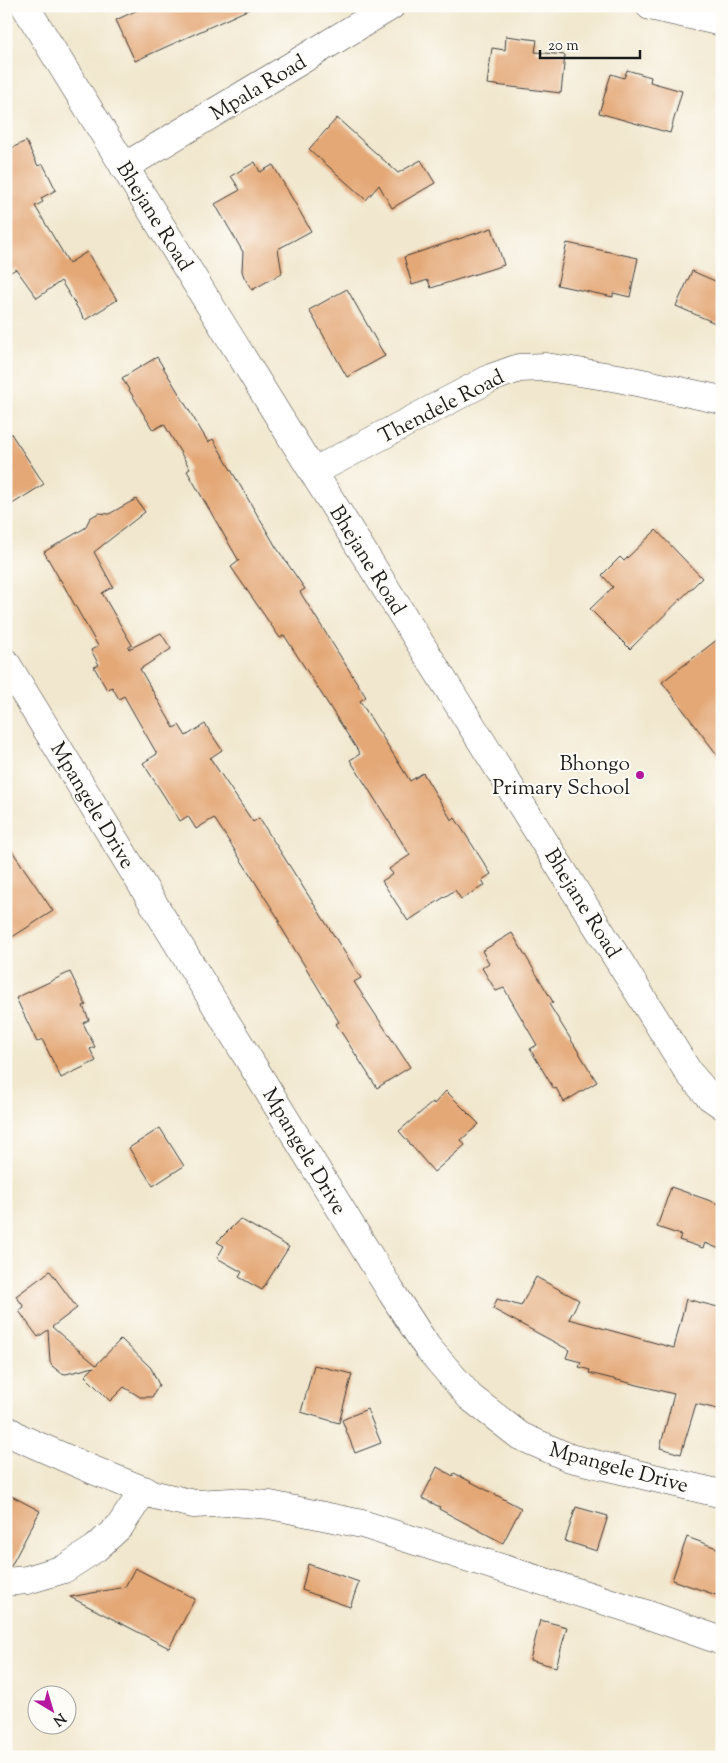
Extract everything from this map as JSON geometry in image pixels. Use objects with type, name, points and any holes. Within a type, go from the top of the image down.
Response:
[{"type":"street","name":"Bhejane Road","points":[[25,6],[313,472],[689,1073],[709,1096],[722,1105]]},
{"type":"street","name":"Mpala Road","points":[[124,167],[391,6]]},
{"type":"street","points":[[650,6],[722,22]]},
{"type":"street","name":"Thendele Road","points":[[313,472],[491,378],[519,368],[546,367],[618,378],[722,400]]},
{"type":"street","name":"Mpangele Drive","points":[[6,663],[392,1293],[427,1347],[470,1397],[520,1436],[570,1458],[722,1494]]},
{"type":"street","points":[[6,1429],[38,1446],[144,1490],[194,1504],[232,1502],[270,1505],[362,1524],[640,1612],[722,1641]]},
{"type":"street","points":[[6,1582],[27,1580],[64,1569],[96,1548],[120,1526],[144,1490]]},
{"type":"building","points":[[146,6],[256,6],[135,61],[116,20]]},
{"type":"building","points":[[506,36],[537,40],[535,52],[565,55],[561,93],[487,84],[492,48],[505,50]]},
{"type":"building","points":[[627,70],[651,77],[650,82],[682,91],[670,133],[599,113],[611,74],[624,78]]},
{"type":"building","points":[[337,118],[398,173],[421,160],[435,183],[392,208],[379,185],[366,200],[309,149]]},
{"type":"building","points":[[26,141],[38,166],[43,164],[56,190],[41,198],[43,202],[35,206],[69,263],[87,252],[117,300],[85,320],[61,281],[37,298],[16,269],[6,275],[6,151]]},
{"type":"building","points":[[255,162],[260,172],[273,165],[311,231],[278,249],[282,273],[252,290],[242,271],[243,252],[215,204],[240,190],[231,176]]},
{"type":"building","points":[[492,228],[504,265],[431,288],[428,280],[412,285],[404,257]]},
{"type":"building","points":[[567,243],[638,258],[630,297],[613,293],[613,297],[557,285]]},
{"type":"building","points":[[692,271],[722,284],[722,326],[676,306]]},
{"type":"building","points":[[347,289],[385,356],[347,377],[309,310]]},
{"type":"building","points":[[157,357],[208,442],[213,439],[276,547],[305,589],[300,592],[366,697],[360,701],[410,781],[423,773],[452,821],[455,818],[491,874],[482,880],[485,885],[461,899],[455,890],[408,921],[382,881],[393,874],[389,869],[410,855],[350,760],[360,754],[284,635],[280,638],[231,567],[239,561],[187,471],[190,469],[164,424],[153,430],[122,378]]},
{"type":"building","points":[[6,426],[44,484],[6,508]]},
{"type":"building","points":[[136,499],[145,512],[94,552],[113,587],[102,593],[132,645],[129,649],[161,633],[171,649],[140,669],[174,728],[179,725],[186,736],[205,724],[222,750],[210,758],[253,822],[259,818],[361,978],[354,982],[410,1067],[377,1088],[336,1024],[339,1022],[278,922],[280,921],[214,818],[196,829],[188,816],[180,821],[143,763],[157,754],[124,696],[119,699],[112,687],[107,690],[94,667],[99,665],[91,650],[98,646],[44,552],[85,528],[90,518],[95,515],[99,513],[109,514]]},
{"type":"building","points":[[656,530],[702,578],[630,649],[590,609],[613,587],[602,575],[620,557],[624,561]]},
{"type":"building","points":[[722,636],[722,761],[662,682]]},
{"type":"building","points":[[6,842],[53,911],[6,941]]},
{"type":"building","points":[[512,933],[553,1002],[549,1004],[597,1082],[564,1102],[530,1049],[537,1045],[504,988],[496,991],[482,968],[489,963],[482,951]]},
{"type":"building","points":[[70,972],[86,1005],[83,1006],[89,1020],[83,1023],[95,1047],[90,1049],[96,1061],[61,1078],[42,1039],[37,1042],[16,998]]},
{"type":"building","points":[[446,1091],[479,1124],[461,1140],[465,1145],[434,1172],[399,1131],[433,1102],[434,1104]]},
{"type":"building","points":[[160,1128],[184,1166],[153,1186],[129,1148]]},
{"type":"building","points":[[671,1187],[722,1205],[722,1250],[705,1243],[703,1248],[679,1240],[681,1235],[657,1227]]},
{"type":"building","points":[[240,1219],[289,1247],[262,1290],[239,1277],[242,1272],[217,1258],[224,1246],[217,1242]]},
{"type":"building","points":[[50,1271],[77,1308],[52,1327],[96,1365],[121,1339],[151,1368],[159,1385],[152,1397],[140,1397],[124,1387],[110,1401],[85,1376],[94,1367],[66,1374],[61,1373],[52,1366],[50,1362],[48,1330],[38,1337],[19,1311],[24,1307],[16,1296]]},
{"type":"building","points":[[536,1277],[579,1300],[569,1319],[674,1348],[686,1299],[722,1308],[722,1410],[696,1404],[681,1454],[660,1448],[674,1394],[589,1373],[590,1370],[579,1367],[581,1362],[566,1358],[569,1350],[493,1309],[497,1299],[521,1306]]},
{"type":"building","points":[[314,1365],[352,1374],[339,1423],[301,1412]]},
{"type":"building","points":[[367,1409],[381,1443],[355,1453],[342,1420]]},
{"type":"building","points":[[437,1467],[453,1476],[454,1473],[521,1508],[503,1543],[422,1498]]},
{"type":"building","points":[[6,1493],[40,1511],[11,1566],[6,1566]]},
{"type":"building","points":[[576,1507],[608,1516],[597,1551],[565,1541]]},
{"type":"building","points":[[687,1537],[722,1550],[722,1597],[672,1580]]},
{"type":"building","points":[[308,1564],[359,1582],[350,1607],[302,1590]]},
{"type":"building","points":[[135,1568],[195,1599],[169,1648],[70,1597],[125,1587]]},
{"type":"building","points":[[540,1620],[567,1627],[556,1667],[530,1660]]},
{"type":"place","name":"Bhongo Primary School","points":[[640,775]]}]
